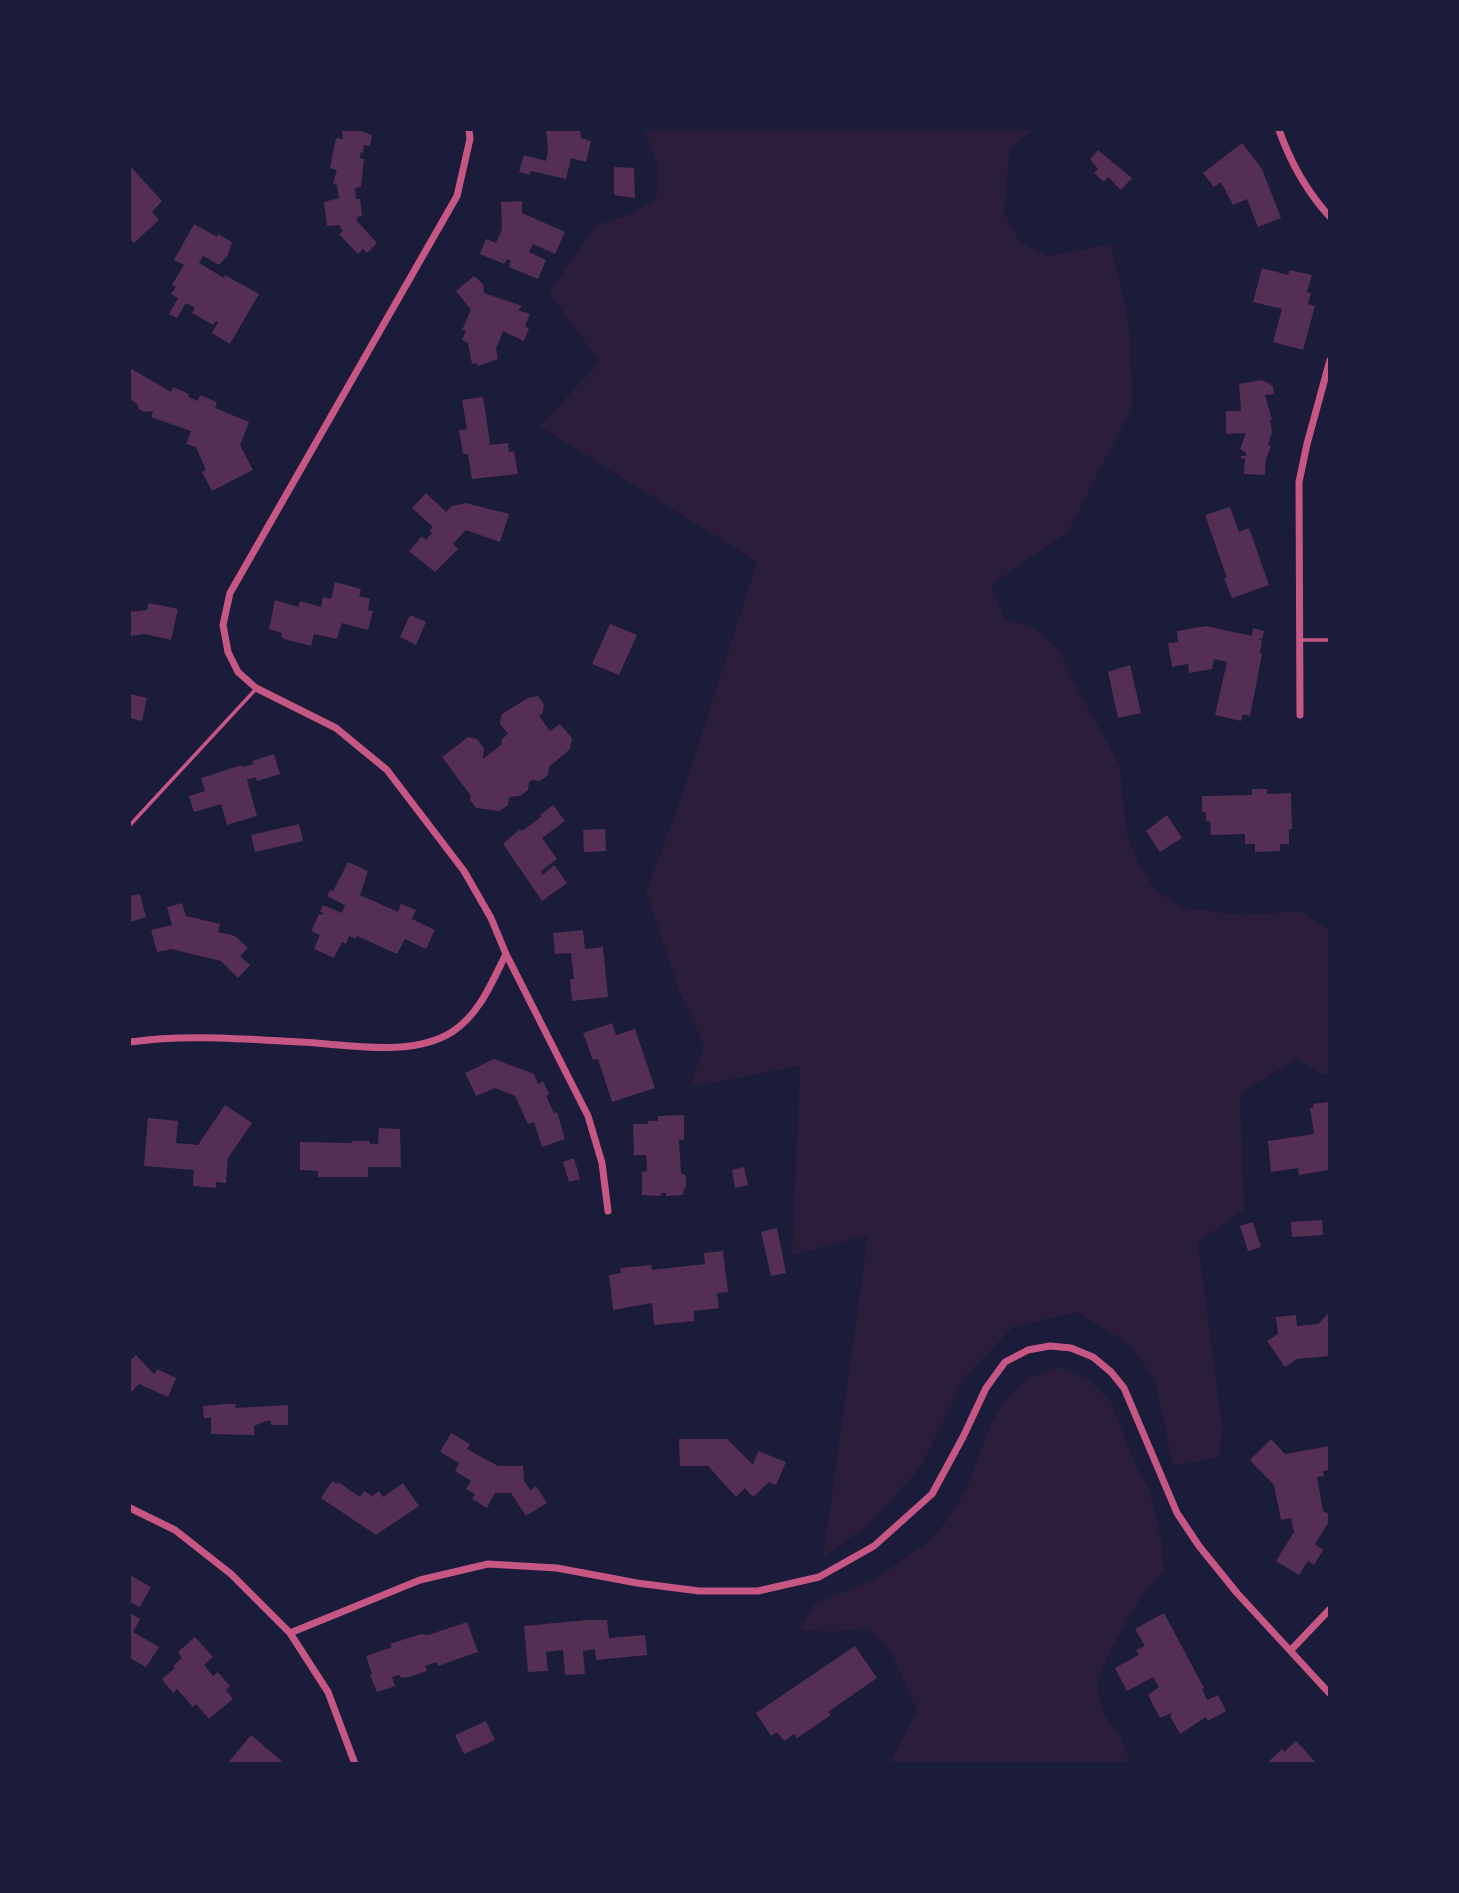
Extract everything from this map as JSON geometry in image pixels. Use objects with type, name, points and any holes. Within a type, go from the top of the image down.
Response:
[{"type":"street","points":[[469,130],[470,139],[457,196],[230,593],[223,625],[228,652],[238,672],[256,688],[336,728],[387,770],[464,871],[491,918],[506,954],[588,1116],[602,1163],[608,1211]]},
{"type":"street","points":[[1279,130],[1287,152],[1329,217]]},
{"type":"street","points":[[1300,715],[1299,482],[1329,360]]},
{"type":"street","points":[[130,1042],[157,1038],[391,1047],[429,1042],[452,1032],[470,1017],[488,991],[506,954]]},
{"type":"street","points":[[290,1633],[420,1580],[488,1564],[558,1568],[636,1583],[699,1591],[758,1591],[819,1577],[874,1546],[932,1494],[986,1388],[1006,1362],[1028,1350],[1050,1346],[1071,1349],[1093,1357],[1111,1372],[1124,1388],[1177,1513],[1199,1546],[1329,1694]]},
{"type":"street","points":[[130,1508],[175,1530],[231,1574],[290,1633],[328,1692],[355,1763]]},
{"type":"street","points":[[1291,1650],[1329,1609]]},
{"type":"lane","points":[[1299,640],[1329,640]]},
{"type":"lane","points":[[130,825],[256,688]]},
{"type":"shaded area","points":[[644,130],[1033,130],[1010,148],[1004,213],[1020,242],[1048,256],[1111,244],[1129,324],[1133,404],[1069,531],[991,585],[1004,618],[1035,629],[1060,651],[1120,766],[1126,831],[1138,862],[1155,890],[1183,908],[1244,915],[1301,911],[1329,930],[1329,1074],[1322,1074],[1297,1059],[1240,1093],[1244,1210],[1198,1242],[1222,1426],[1219,1457],[1173,1466],[1155,1380],[1130,1345],[1077,1312],[1013,1327],[965,1377],[921,1467],[868,1525],[823,1558],[868,1235],[792,1255],[800,1066],[690,1087],[704,1046],[679,991],[646,892],[682,795],[757,562],[539,426],[600,362],[549,293],[595,226],[628,215],[656,200],[658,167]]},
{"type":"shaded area","points":[[1059,1367],[1088,1379],[1111,1402],[1134,1462],[1149,1489],[1161,1539],[1164,1570],[1142,1595],[1110,1651],[1097,1682],[1103,1713],[1122,1739],[1130,1763],[890,1763],[917,1711],[891,1651],[868,1628],[834,1632],[800,1630],[815,1603],[875,1579],[928,1542],[949,1518],[966,1490],[989,1428],[1005,1400],[1028,1378]]},
{"type":"building","points":[[342,130],[358,130],[372,135],[370,146],[364,145],[363,153],[361,152],[360,158],[364,159],[361,187],[355,188],[356,199],[360,199],[362,216],[357,217],[357,221],[377,243],[367,253],[363,249],[358,254],[339,234],[343,231],[339,225],[327,226],[324,202],[339,198],[337,185],[333,184],[337,170],[330,168],[336,138],[343,139]]},
{"type":"building","points":[[546,130],[580,130],[581,138],[591,141],[586,162],[571,158],[566,179],[531,171],[530,175],[519,172],[524,155],[546,161]]},
{"type":"building","points":[[1242,143],[1262,169],[1281,218],[1258,227],[1247,199],[1233,205],[1221,182],[1214,187],[1203,173]]},
{"type":"building","points":[[1098,150],[1132,178],[1121,190],[1108,177],[1104,182],[1094,173],[1098,169],[1090,159]]},
{"type":"building","points":[[130,166],[162,201],[152,212],[159,220],[134,243],[130,239]]},
{"type":"building","points":[[614,167],[634,168],[635,198],[614,195]]},
{"type":"building","points":[[522,201],[522,213],[565,232],[555,254],[533,244],[529,252],[546,260],[538,279],[509,267],[511,261],[507,259],[504,264],[480,254],[486,239],[496,243],[502,229],[501,202]]},
{"type":"building","points":[[194,224],[232,242],[228,255],[219,265],[203,256],[199,263],[259,294],[230,344],[212,333],[218,322],[213,325],[192,313],[195,308],[186,303],[177,318],[169,314],[178,298],[171,294],[176,287],[172,285],[184,265],[174,260]]},
{"type":"building","points":[[1262,268],[1288,275],[1290,270],[1312,275],[1307,292],[1311,293],[1308,304],[1315,306],[1303,350],[1273,342],[1282,309],[1253,302]]},
{"type":"building","points":[[474,276],[483,284],[484,293],[522,306],[518,310],[530,314],[524,341],[503,331],[496,349],[498,359],[478,366],[476,363],[472,364],[468,343],[462,340],[466,331],[462,330],[471,310],[456,291]]},
{"type":"building","points":[[130,368],[171,392],[173,387],[198,401],[200,395],[217,402],[215,408],[249,422],[240,445],[253,470],[212,491],[202,472],[206,470],[196,447],[186,444],[191,431],[151,417],[153,411],[144,412],[130,399]]},
{"type":"building","points":[[1262,380],[1273,386],[1274,394],[1265,395],[1272,420],[1268,445],[1271,446],[1266,459],[1265,475],[1244,474],[1245,459],[1241,456],[1246,456],[1246,453],[1240,449],[1246,433],[1226,434],[1226,411],[1241,411],[1239,384]]},
{"type":"building","points":[[483,397],[490,443],[488,445],[508,443],[509,452],[514,451],[518,474],[472,479],[468,454],[463,454],[459,430],[467,429],[462,400]]},
{"type":"building","points":[[426,493],[446,512],[452,506],[466,503],[509,514],[500,542],[466,530],[453,544],[458,549],[435,572],[409,551],[422,536],[426,540],[432,533],[429,531],[433,527],[412,508]]},
{"type":"building","points":[[1230,507],[1239,532],[1249,528],[1269,585],[1232,598],[1205,515]]},
{"type":"building","points":[[335,582],[361,589],[359,596],[370,599],[368,610],[373,611],[368,630],[342,623],[337,639],[314,634],[311,646],[284,639],[282,633],[269,629],[275,600],[298,607],[300,601],[321,607],[323,597],[331,599]]},
{"type":"building","points":[[149,603],[178,609],[171,640],[145,634],[130,636],[130,612],[147,610]]},
{"type":"building","points":[[410,615],[426,622],[416,645],[400,637]]},
{"type":"building","points":[[610,624],[637,635],[619,675],[592,664]]},
{"type":"building","points":[[1206,626],[1252,636],[1253,628],[1264,631],[1262,639],[1258,638],[1262,641],[1262,654],[1250,716],[1243,714],[1241,721],[1215,715],[1227,662],[1214,659],[1212,669],[1189,673],[1188,664],[1172,667],[1168,643],[1178,642],[1177,631]]},
{"type":"building","points":[[1130,665],[1141,713],[1118,718],[1108,672]]},
{"type":"building","points":[[130,694],[147,698],[142,721],[130,718]]},
{"type":"building","points":[[538,696],[544,704],[543,713],[539,716],[550,731],[560,724],[572,738],[570,749],[549,767],[548,775],[540,781],[529,782],[528,790],[520,796],[509,797],[508,805],[500,811],[476,808],[470,800],[471,796],[442,757],[468,737],[477,739],[484,748],[483,759],[501,745],[502,739],[508,734],[500,724],[502,714],[528,698]]},
{"type":"building","points":[[274,754],[280,774],[257,781],[256,777],[247,780],[257,816],[227,825],[221,804],[194,812],[189,796],[205,791],[201,778],[253,764],[252,761]]},
{"type":"building","points":[[1252,789],[1267,789],[1267,794],[1291,793],[1292,829],[1289,829],[1289,844],[1280,844],[1280,851],[1255,852],[1255,844],[1245,844],[1245,834],[1211,835],[1210,821],[1206,821],[1206,812],[1202,812],[1202,796],[1252,795]]},
{"type":"building","points":[[553,805],[565,821],[542,838],[557,859],[541,871],[543,875],[554,865],[567,883],[542,901],[503,844]]},
{"type":"building","points":[[1167,815],[1182,838],[1160,852],[1146,831]]},
{"type":"building","points":[[299,824],[303,841],[255,852],[251,835]]},
{"type":"building","points":[[605,829],[606,851],[584,852],[583,830]]},
{"type":"building","points":[[348,862],[368,871],[360,895],[398,912],[401,904],[416,910],[412,919],[435,930],[426,949],[405,939],[397,954],[357,936],[356,939],[349,936],[346,944],[342,942],[334,958],[314,949],[320,935],[311,931],[319,914],[324,913],[320,912],[323,905],[342,913],[345,905],[327,896],[330,890],[333,891]]},
{"type":"building","points":[[140,894],[146,917],[130,922],[130,896]]},
{"type":"building","points":[[182,903],[186,916],[220,924],[218,932],[235,936],[248,948],[240,956],[250,965],[238,978],[221,961],[171,949],[157,952],[151,930],[172,925],[167,907]]},
{"type":"building","points":[[583,930],[585,949],[603,947],[608,997],[572,1001],[570,979],[574,979],[571,953],[555,954],[553,933]]},
{"type":"building","points":[[612,1023],[616,1035],[635,1029],[655,1088],[612,1102],[598,1059],[593,1060],[583,1033]]},
{"type":"building","points":[[494,1059],[534,1074],[538,1084],[543,1081],[549,1094],[546,1096],[554,1113],[557,1112],[565,1139],[542,1147],[534,1122],[528,1124],[515,1096],[495,1088],[476,1096],[465,1073]]},
{"type":"building","points":[[1329,1102],[1328,1170],[1299,1175],[1298,1168],[1271,1172],[1268,1141],[1314,1134],[1310,1108],[1314,1107],[1313,1104]]},
{"type":"building","points":[[225,1105],[252,1123],[228,1158],[226,1183],[216,1182],[216,1188],[193,1186],[194,1170],[144,1166],[148,1118],[178,1121],[176,1143],[198,1145]]},
{"type":"building","points":[[684,1115],[684,1140],[679,1140],[681,1173],[686,1176],[683,1195],[642,1195],[642,1172],[647,1171],[646,1155],[634,1155],[633,1124],[658,1121],[658,1116]]},
{"type":"building","points":[[379,1128],[400,1129],[401,1167],[368,1167],[368,1177],[318,1177],[318,1171],[300,1170],[300,1142],[370,1141],[370,1144],[378,1144]]},
{"type":"building","points":[[574,1158],[580,1179],[569,1182],[563,1162]]},
{"type":"building","points":[[744,1167],[748,1185],[735,1188],[732,1170]]},
{"type":"building","points":[[1322,1220],[1323,1235],[1292,1237],[1291,1222]]},
{"type":"building","points":[[1253,1222],[1261,1247],[1248,1251],[1240,1226]]},
{"type":"building","points":[[777,1228],[786,1273],[771,1276],[761,1232]]},
{"type":"building","points":[[723,1251],[728,1292],[717,1293],[719,1308],[694,1311],[694,1321],[654,1325],[652,1303],[613,1310],[609,1275],[621,1273],[620,1268],[651,1265],[652,1270],[705,1264],[704,1253]]},
{"type":"building","points":[[1330,1312],[1330,1356],[1297,1359],[1285,1367],[1267,1341],[1278,1334],[1276,1317],[1296,1315],[1297,1326],[1318,1324]]},
{"type":"building","points":[[136,1355],[155,1374],[157,1369],[176,1378],[168,1397],[139,1384],[130,1393],[130,1361]]},
{"type":"building","points":[[236,1404],[235,1408],[288,1405],[288,1425],[271,1425],[271,1421],[266,1421],[254,1426],[254,1435],[211,1434],[211,1418],[204,1418],[203,1406]]},
{"type":"building","points":[[451,1433],[470,1444],[467,1449],[498,1466],[523,1466],[524,1480],[530,1490],[536,1486],[547,1503],[526,1516],[511,1493],[495,1493],[487,1508],[472,1499],[475,1494],[466,1489],[471,1481],[455,1471],[459,1463],[440,1452]]},
{"type":"building","points":[[679,1439],[727,1439],[753,1465],[758,1451],[786,1462],[776,1485],[769,1482],[753,1497],[745,1488],[736,1497],[708,1466],[680,1466]]},
{"type":"building","points":[[1271,1439],[1285,1454],[1330,1446],[1330,1470],[1323,1471],[1324,1476],[1317,1477],[1323,1511],[1330,1515],[1330,1520],[1315,1544],[1323,1550],[1314,1565],[1308,1561],[1299,1575],[1276,1561],[1294,1532],[1291,1518],[1281,1520],[1274,1485],[1250,1460]]},
{"type":"building","points":[[332,1481],[337,1484],[338,1482],[360,1497],[364,1491],[372,1496],[379,1491],[383,1497],[403,1483],[419,1506],[376,1535],[321,1498]]},
{"type":"building","points":[[130,1575],[151,1587],[140,1607],[130,1602]]},
{"type":"building","points":[[130,1613],[140,1619],[133,1632],[159,1647],[146,1667],[130,1658]]},
{"type":"building","points":[[1164,1613],[1204,1688],[1202,1689],[1207,1700],[1218,1695],[1226,1711],[1208,1721],[1206,1717],[1180,1734],[1170,1716],[1172,1713],[1160,1718],[1148,1695],[1159,1687],[1153,1677],[1127,1691],[1115,1668],[1139,1655],[1136,1650],[1145,1646],[1135,1629]]},
{"type":"building","points":[[607,1620],[609,1638],[645,1635],[647,1655],[596,1660],[595,1649],[583,1651],[585,1674],[565,1675],[563,1650],[546,1652],[548,1671],[528,1672],[524,1626]]},
{"type":"building","points":[[467,1622],[478,1652],[438,1666],[437,1662],[425,1666],[427,1671],[409,1677],[392,1677],[395,1686],[377,1692],[366,1656],[392,1647],[390,1644]]},
{"type":"building","points":[[195,1637],[213,1657],[204,1665],[213,1676],[218,1672],[230,1686],[226,1690],[233,1699],[209,1719],[196,1704],[193,1707],[177,1689],[173,1693],[162,1679],[182,1658],[178,1652]]},
{"type":"building","points":[[855,1646],[877,1678],[828,1712],[831,1715],[797,1738],[794,1734],[784,1741],[777,1732],[771,1736],[756,1713]]},
{"type":"building","points":[[486,1721],[495,1740],[464,1754],[455,1735]]},
{"type":"building","points":[[251,1735],[285,1764],[227,1764]]},
{"type":"building","points":[[1296,1741],[1317,1764],[1266,1764],[1282,1749],[1284,1752]]}]
